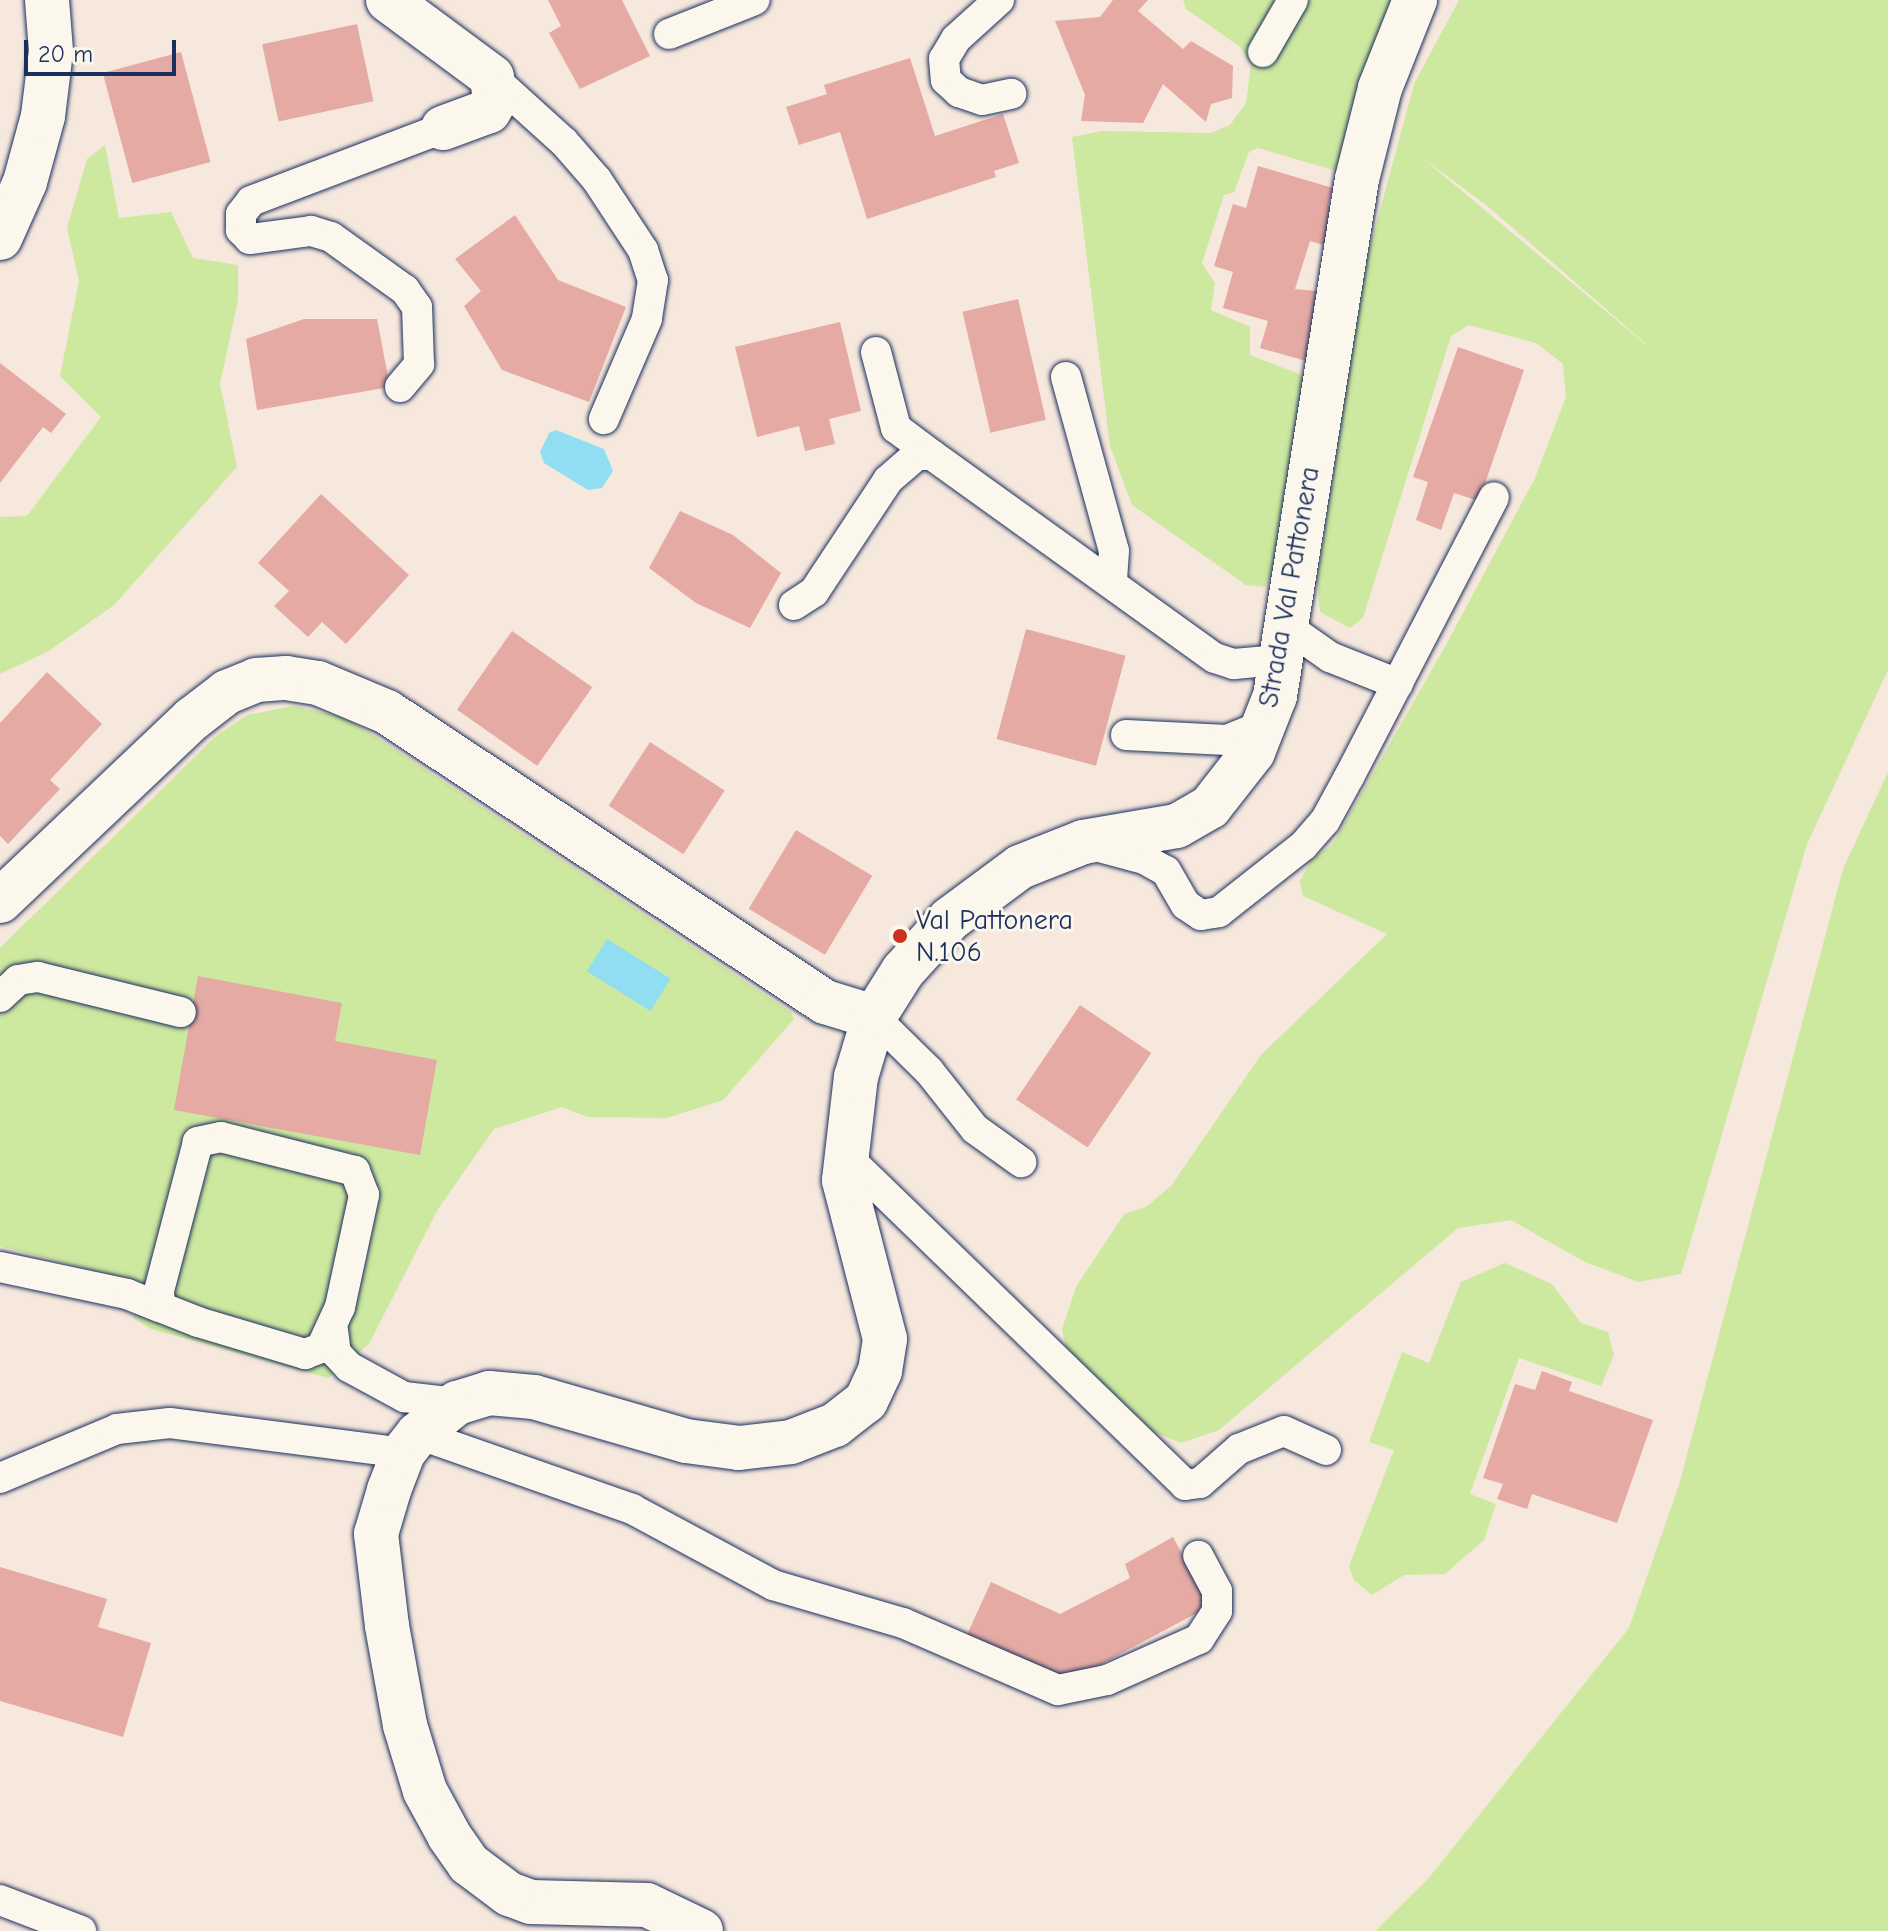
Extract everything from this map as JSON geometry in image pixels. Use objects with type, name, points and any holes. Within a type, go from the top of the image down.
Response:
[{"type":"street","points":[[0,238],[25,182],[43,116],[51,51],[47,0]]},
{"type":"street","points":[[388,0],[492,77],[495,101],[489,111],[443,128]]},
{"type":"street","name":"Strada Val Pattonera","points":[[410,1443],[457,1403],[489,1393],[534,1397],[686,1441],[739,1448],[791,1442],[835,1425],[866,1401],[880,1371],[885,1339],[876,1293],[850,1216],[845,1155],[856,1077],[874,1017],[903,971],[950,919],[1020,867],[1083,842],[1177,826],[1210,807],[1240,774],[1264,725],[1282,643],[1357,179],[1380,88],[1415,0]]},
{"type":"street","points":[[0,901],[227,692],[256,680],[297,680],[357,696],[387,712],[825,1002],[874,1017]]},
{"type":"street","points":[[410,1443],[376,1534],[387,1626],[405,1725],[425,1791],[449,1835],[469,1864],[509,1894],[531,1902],[647,1905],[701,1931]]},
{"type":"lane","points":[[669,34],[755,0]]},
{"type":"lane","points":[[999,0],[956,39],[944,59],[946,80],[959,92],[982,100],[1011,94]]},
{"type":"lane","points":[[1263,52],[1293,0]]},
{"type":"lane","points":[[492,77],[564,142],[597,180],[643,250],[653,280],[647,319],[604,419]]},
{"type":"lane","points":[[400,387],[419,364],[417,307],[405,290],[331,237],[311,231],[250,239],[241,230],[241,214],[251,201],[443,128]]},
{"type":"lane","points":[[876,352],[896,428],[1215,658],[1234,664],[1282,643],[1330,657],[1398,684]]},
{"type":"lane","points":[[1066,377],[1114,551],[1112,581]]},
{"type":"lane","points":[[794,605],[814,592],[888,480],[917,455],[932,455]]},
{"type":"lane","points":[[1083,842],[1144,859],[1166,871],[1186,905],[1201,915],[1219,912],[1303,846],[1325,821],[1494,497]]},
{"type":"lane","points":[[1126,735],[1227,740],[1264,725]]},
{"type":"lane","points":[[0,997],[18,980],[38,977],[181,1012]]},
{"type":"lane","points":[[874,1017],[929,1071],[975,1129],[1021,1162]]},
{"type":"lane","points":[[160,1307],[159,1291],[192,1152],[210,1136],[355,1171],[364,1195],[333,1330],[336,1353],[349,1367],[404,1397],[457,1403]]},
{"type":"lane","points":[[845,1155],[1185,1485],[1200,1483],[1239,1449],[1284,1431],[1326,1450]]},
{"type":"lane","points":[[0,1267],[127,1294],[305,1354],[321,1348],[333,1330]]},
{"type":"lane","points":[[0,1478],[117,1429],[170,1423],[410,1443],[632,1509],[773,1585],[903,1623],[1058,1690],[1119,1675],[1199,1639],[1217,1611],[1217,1591],[1198,1556]]},
{"type":"lane","points":[[0,1900],[81,1931]]},
{"type":"green space","points":[[1183,0],[1400,0],[1340,172],[1258,148],[1249,152],[1234,192],[1224,195],[1202,263],[1215,283],[1211,310],[1250,327],[1250,355],[1307,377],[1273,574],[1266,587],[1246,585],[1132,505],[1110,446],[1072,137],[1102,131],[1211,133],[1230,125],[1246,103],[1251,64],[1240,47],[1186,9]]},
{"type":"green space","points":[[1459,0],[1888,0],[1888,670],[1807,844],[1681,1274],[1638,1282],[1583,1261],[1511,1220],[1458,1228],[1219,1430],[1181,1443],[1152,1431],[1066,1348],[1062,1329],[1076,1287],[1124,1214],[1146,1207],[1171,1186],[1261,1055],[1387,934],[1303,896],[1300,881],[1311,860],[1333,844],[1447,643],[1535,478],[1566,397],[1563,364],[1536,343],[1469,325],[1451,336],[1363,618],[1350,628],[1320,612],[1317,582],[1364,270],[1414,84]],"holes":[[[1420,156],[1490,208],[1646,344]]]},
{"type":"green space","points":[[105,145],[119,218],[171,212],[193,258],[238,265],[238,300],[220,384],[237,467],[114,605],[49,651],[0,674],[0,517],[27,516],[101,417],[60,376],[79,281],[67,228],[87,159]]},
{"type":"green space","points":[[293,706],[340,716],[372,734],[791,1012],[794,1019],[723,1100],[667,1118],[588,1117],[562,1107],[494,1129],[438,1209],[369,1344],[328,1378],[151,1329],[133,1318],[139,1292],[132,1281],[0,1246],[0,948],[215,737],[247,715]]},
{"type":"green space","points":[[1888,772],[1888,1931],[1375,1931],[1428,1879],[1629,1628],[1679,1485],[1843,869]]},
{"type":"green space","points":[[1505,1263],[1552,1284],[1581,1323],[1608,1332],[1614,1355],[1601,1386],[1519,1358],[1470,1494],[1496,1504],[1484,1540],[1445,1574],[1404,1575],[1372,1595],[1354,1580],[1349,1566],[1394,1450],[1369,1442],[1402,1352],[1429,1363],[1461,1282]]},
{"type":"water","points":[[556,430],[604,449],[613,471],[602,488],[588,490],[544,463],[540,452],[549,433]]},
{"type":"water","points":[[607,939],[671,979],[650,1011],[587,971]]},
{"type":"building","points":[[548,0],[622,0],[650,56],[580,89],[549,33],[561,26]]},
{"type":"building","points":[[1113,0],[1148,0],[1138,11],[1183,49],[1191,41],[1233,66],[1232,98],[1211,104],[1206,122],[1163,84],[1143,123],[1081,121],[1085,95],[1055,21],[1100,17]]},
{"type":"building","points":[[357,24],[373,101],[279,121],[262,44]]},
{"type":"building","points":[[181,52],[211,162],[132,183],[103,73]]},
{"type":"building","points":[[910,58],[935,136],[1003,114],[1019,163],[994,171],[996,177],[867,219],[840,132],[799,145],[786,107],[827,94],[824,85]]},
{"type":"building","points":[[1258,166],[1333,188],[1328,205],[1349,212],[1337,249],[1310,241],[1295,289],[1327,292],[1306,361],[1260,348],[1268,321],[1223,308],[1233,272],[1214,266],[1233,204],[1246,208]]},
{"type":"building","points":[[515,215],[558,280],[626,307],[589,402],[502,370],[464,306],[481,291],[455,259]]},
{"type":"building","points":[[1018,299],[1046,420],[990,433],[962,312]]},
{"type":"building","points":[[304,319],[377,319],[390,387],[257,410],[246,339]]},
{"type":"building","points":[[840,322],[861,411],[829,419],[835,444],[805,451],[799,426],[757,437],[735,347]]},
{"type":"building","points":[[1458,347],[1524,370],[1479,501],[1454,493],[1441,530],[1416,520],[1428,482],[1413,477]]},
{"type":"building","points":[[0,363],[66,414],[51,433],[43,427],[0,483]]},
{"type":"building","points":[[321,494],[409,575],[346,644],[322,622],[308,637],[274,606],[289,591],[258,563]]},
{"type":"building","points":[[680,511],[733,535],[781,573],[750,628],[696,603],[649,568]]},
{"type":"building","points":[[1026,629],[1125,656],[1096,766],[996,739]]},
{"type":"building","points":[[512,631],[592,687],[537,766],[457,710]]},
{"type":"building","points":[[47,672],[102,724],[50,780],[60,789],[8,844],[0,836],[0,723]]},
{"type":"building","points":[[650,742],[725,790],[683,854],[609,806]]},
{"type":"building","points":[[796,830],[872,876],[825,955],[749,909]]},
{"type":"building","points":[[198,976],[342,1003],[335,1041],[437,1060],[420,1155],[174,1110]]},
{"type":"building","points":[[1080,1005],[1151,1053],[1088,1148],[1016,1100]]},
{"type":"building","points":[[1542,1371],[1572,1382],[1569,1391],[1653,1420],[1617,1523],[1532,1494],[1527,1509],[1497,1499],[1503,1484],[1483,1478],[1515,1384],[1535,1390]]},
{"type":"building","points":[[1173,1537],[1210,1606],[1062,1685],[965,1639],[991,1582],[1060,1614],[1130,1578],[1125,1564]]},
{"type":"building","points":[[0,1567],[107,1599],[98,1627],[151,1643],[123,1737],[0,1701]]},
{"type":"place","name":"Val Pattonera N.106","points":[[900,936]]}]
